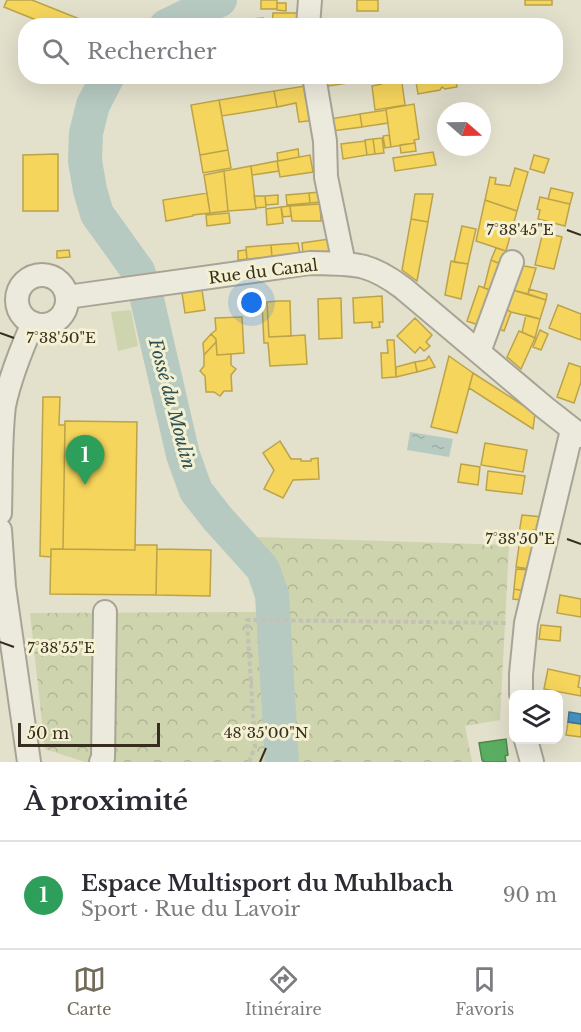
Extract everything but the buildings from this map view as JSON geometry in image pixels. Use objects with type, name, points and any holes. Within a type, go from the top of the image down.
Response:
[{"type":"street","points":[[309,18],[310,0]]},
{"type":"street","points":[[315,84],[325,141],[326,177],[344,264]]},
{"type":"street","points":[[478,352],[512,262]]},
{"type":"street","name":"Rue du Canal","points":[[67,297],[310,264],[365,266],[390,278],[577,433]]},
{"type":"street","points":[[46,275],[56,279],[64,286],[67,297],[62,316],[43,325],[25,318],[9,298],[20,290],[26,281],[36,276],[46,275]]},
{"type":"street","points":[[0,513],[4,408],[16,361],[33,323]]},
{"type":"street","points":[[521,690],[526,623],[577,433]]},
{"type":"street","points":[[0,530],[4,587],[30,762]]},
{"type":"street","points":[[101,762],[104,758],[105,612]]},
{"type":"street","points":[[527,744],[531,762]]},
{"type":"path","points":[[249,762],[255,747],[247,621],[526,623]]},
{"type":"green space","points":[[131,310],[138,346],[118,351],[111,312]]},
{"type":"green space","points":[[256,537],[509,545],[500,720],[465,726],[472,762],[85,762],[45,749],[30,613],[258,612]]},
{"type":"water","points":[[410,432],[453,439],[449,457],[407,450]]},
{"type":"waterway","name":"Fossé du Moulin","points":[[183,18],[220,0]]},
{"type":"waterway","name":"Fossé du Moulin","points":[[104,84],[93,105],[86,133],[85,161],[90,190],[97,214],[138,271],[146,295],[183,455],[196,491],[263,569],[272,595],[282,762]]},
{"type":"place","name":"Espace Multisport du Muhlbach","points":[[85,485]]}]
